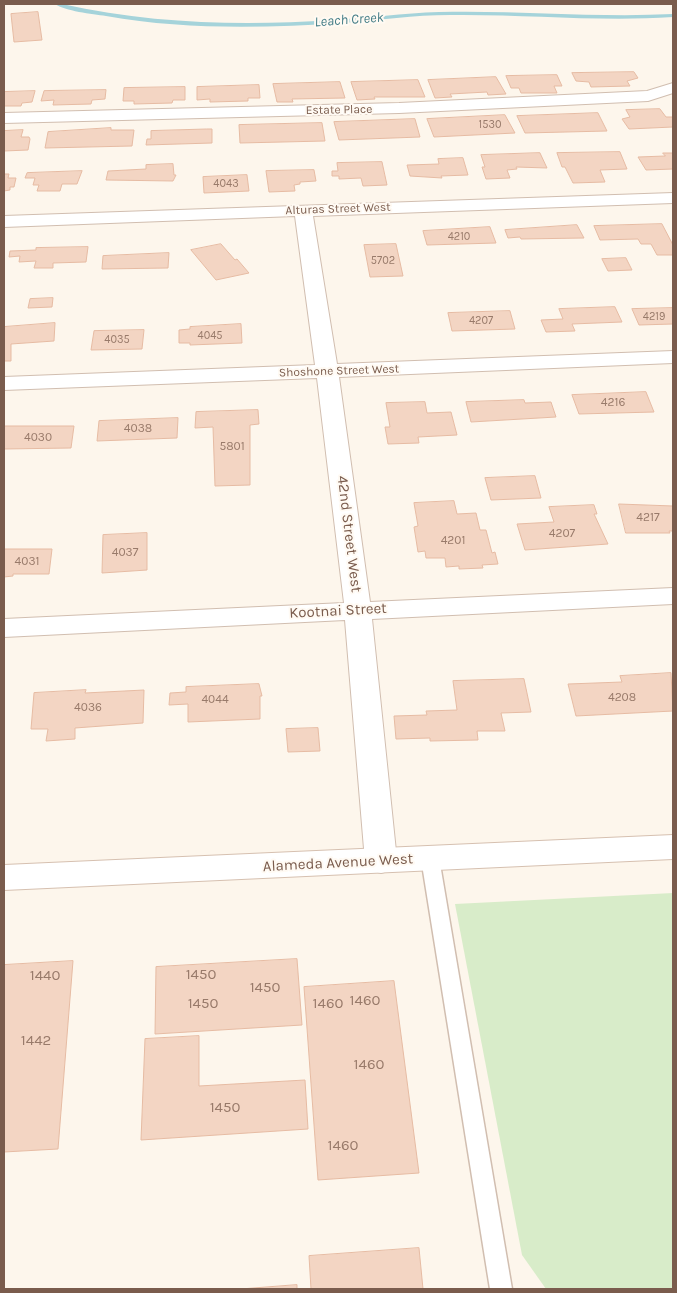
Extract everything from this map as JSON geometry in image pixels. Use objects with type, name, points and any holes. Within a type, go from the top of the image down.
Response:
[{"type":"street","name":"Estate Place","points":[[4,118],[449,106],[648,96],[673,88]]},
{"type":"street","name":"Alturas Street West","points":[[4,221],[673,198]]},
{"type":"street","name":"42nd Street West","points":[[303,210],[327,372],[358,610],[381,861]]},
{"type":"street","name":"Shoshone Street West","points":[[4,384],[673,357]]},
{"type":"street","name":"Kootnai Street","points":[[4,628],[673,596]]},
{"type":"street","name":"Alameda Avenue West","points":[[4,878],[673,847]]},
{"type":"lane","points":[[430,858],[501,1289]]},
{"type":"green space","points":[[673,893],[673,1289],[546,1289],[522,1255],[455,904]]},
{"type":"building","points":[[38,12],[42,40],[14,42],[11,14]]},
{"type":"building","points":[[634,72],[638,78],[627,81],[630,86],[591,87],[589,82],[576,81],[572,73]]},
{"type":"building","points":[[557,75],[562,86],[554,86],[557,93],[521,93],[519,88],[511,88],[506,76]]},
{"type":"building","points":[[496,77],[506,94],[488,95],[487,92],[450,94],[452,97],[435,98],[428,80]]},
{"type":"building","points":[[418,80],[425,97],[374,97],[375,99],[357,100],[351,82]]},
{"type":"building","points":[[340,82],[345,98],[292,99],[293,102],[277,102],[273,84]]},
{"type":"building","points":[[259,85],[260,98],[248,98],[248,101],[210,102],[210,99],[197,100],[197,87]]},
{"type":"building","points":[[185,87],[185,100],[173,100],[172,103],[134,104],[134,101],[123,101],[124,88]]},
{"type":"building","points":[[106,90],[105,99],[92,100],[91,104],[53,105],[54,100],[41,101],[44,91]]},
{"type":"building","points":[[35,91],[32,102],[22,103],[21,106],[4,106],[4,92]]},
{"type":"building","points":[[660,109],[666,117],[673,117],[673,127],[629,129],[622,119],[630,117],[626,110]]},
{"type":"building","points":[[598,113],[607,131],[525,133],[517,116]]},
{"type":"building","points":[[505,115],[515,133],[434,137],[427,119]]},
{"type":"building","points":[[415,119],[420,137],[339,140],[334,122]]},
{"type":"building","points":[[322,123],[325,141],[240,143],[239,125]]},
{"type":"building","points":[[111,128],[111,130],[134,130],[132,146],[45,148],[48,132]]},
{"type":"building","points":[[212,129],[212,143],[146,145],[147,139],[151,139],[151,131]]},
{"type":"building","points":[[23,130],[21,137],[29,137],[30,139],[28,150],[4,151],[4,131]]},
{"type":"building","points":[[620,152],[627,169],[600,170],[605,182],[573,183],[565,167],[562,167],[557,153]]},
{"type":"building","points":[[540,153],[547,168],[516,167],[517,169],[507,170],[510,178],[486,179],[481,155]]},
{"type":"building","points":[[663,153],[673,153],[673,169],[646,170],[638,157],[665,156]]},
{"type":"building","points":[[463,158],[468,175],[441,176],[442,178],[410,176],[407,165],[439,164],[438,159]]},
{"type":"building","points":[[382,162],[387,185],[363,186],[361,178],[339,179],[339,176],[332,176],[332,171],[338,171],[337,163]]},
{"type":"building","points":[[173,164],[174,175],[176,175],[173,181],[106,180],[108,171],[146,169],[146,165]]},
{"type":"building","points":[[314,170],[316,181],[300,182],[300,184],[294,185],[295,191],[269,192],[266,171]]},
{"type":"building","points":[[82,171],[77,184],[62,184],[60,191],[37,191],[39,185],[33,185],[35,178],[25,178],[27,173]]},
{"type":"building","points":[[4,174],[9,174],[8,178],[16,178],[14,187],[10,187],[10,190],[4,191]]},
{"type":"building","points":[[247,175],[249,191],[204,193],[203,177]]},
{"type":"building","points":[[662,224],[673,245],[673,255],[657,255],[651,244],[641,244],[638,239],[600,240],[594,226]]},
{"type":"building","points":[[577,225],[584,238],[508,238],[505,230]]},
{"type":"building","points":[[490,227],[496,243],[427,245],[423,231]]},
{"type":"building","points":[[221,244],[249,273],[216,280],[191,250]]},
{"type":"building","points":[[396,244],[403,276],[370,277],[364,245]]},
{"type":"building","points":[[88,247],[86,262],[53,263],[53,268],[34,268],[36,261],[19,262],[20,256],[9,257],[10,251],[36,250],[36,248]]},
{"type":"building","points":[[169,253],[168,268],[102,269],[103,256]]},
{"type":"building","points":[[626,258],[632,270],[608,271],[602,259]]},
{"type":"building","points":[[53,298],[52,307],[28,308],[30,299]]},
{"type":"building","points":[[615,307],[622,322],[572,324],[575,331],[546,332],[541,320],[563,319],[559,309]]},
{"type":"building","points":[[673,308],[673,324],[639,325],[632,309]]},
{"type":"building","points":[[510,311],[515,329],[452,331],[448,313]]},
{"type":"building","points":[[55,323],[54,341],[11,344],[11,361],[4,361],[4,327]]},
{"type":"building","points":[[241,324],[242,343],[190,345],[190,343],[179,343],[179,330],[190,329],[190,327]]},
{"type":"building","points":[[144,330],[142,349],[91,350],[94,331]]},
{"type":"building","points":[[646,392],[654,412],[579,414],[572,395]]},
{"type":"building","points":[[524,400],[525,403],[551,402],[556,417],[471,422],[466,402]]},
{"type":"building","points":[[425,402],[427,413],[451,412],[457,435],[418,437],[419,443],[388,444],[385,427],[390,427],[386,403]]},
{"type":"building","points":[[258,410],[259,424],[250,425],[250,485],[215,486],[213,427],[195,428],[196,412]]},
{"type":"building","points":[[178,418],[177,438],[97,441],[99,421]]},
{"type":"building","points":[[4,426],[74,426],[71,448],[4,449]]},
{"type":"building","points":[[535,476],[541,498],[491,500],[485,478]]},
{"type":"building","points":[[454,501],[457,514],[476,513],[480,530],[486,530],[492,553],[495,552],[498,564],[482,565],[483,568],[459,569],[459,566],[446,567],[445,558],[426,558],[425,551],[418,552],[414,527],[418,526],[414,503]]},
{"type":"building","points":[[619,504],[673,506],[673,531],[669,531],[670,533],[626,533]]},
{"type":"building","points":[[594,505],[597,514],[594,514],[608,544],[525,550],[517,524],[554,522],[549,507]]},
{"type":"building","points":[[147,533],[147,570],[102,573],[103,535]]},
{"type":"building","points":[[4,549],[52,549],[49,574],[13,574],[13,576],[4,577]]},
{"type":"building","points":[[671,673],[673,711],[576,716],[568,684],[622,682],[620,676]]},
{"type":"building","points":[[524,679],[531,712],[501,713],[505,731],[477,731],[478,740],[430,741],[430,738],[396,739],[394,716],[427,715],[426,711],[457,710],[453,681]]},
{"type":"building","points":[[259,684],[262,696],[260,696],[260,719],[188,722],[188,704],[169,705],[170,693],[186,692],[186,687]]},
{"type":"building","points":[[86,690],[85,693],[144,690],[143,723],[75,728],[75,739],[46,741],[48,729],[31,729],[34,693]]},
{"type":"building","points":[[318,728],[320,751],[288,752],[286,729]]},
{"type":"building","points":[[297,959],[302,1025],[155,1034],[156,967]]},
{"type":"building","points":[[73,961],[58,1149],[4,1152],[4,965]]},
{"type":"building","points":[[394,981],[419,1173],[318,1180],[304,987]]},
{"type":"building","points":[[199,1036],[199,1086],[305,1080],[308,1129],[141,1140],[145,1039]]},
{"type":"building","points":[[419,1248],[423,1289],[311,1289],[309,1256]]},
{"type":"building","points":[[297,1285],[297,1289],[241,1289]]},
{"type":"waterway","name":"Leach Creek","points":[[57,4],[125,18],[159,22],[227,25],[331,22],[436,13],[618,18],[673,16]]}]
